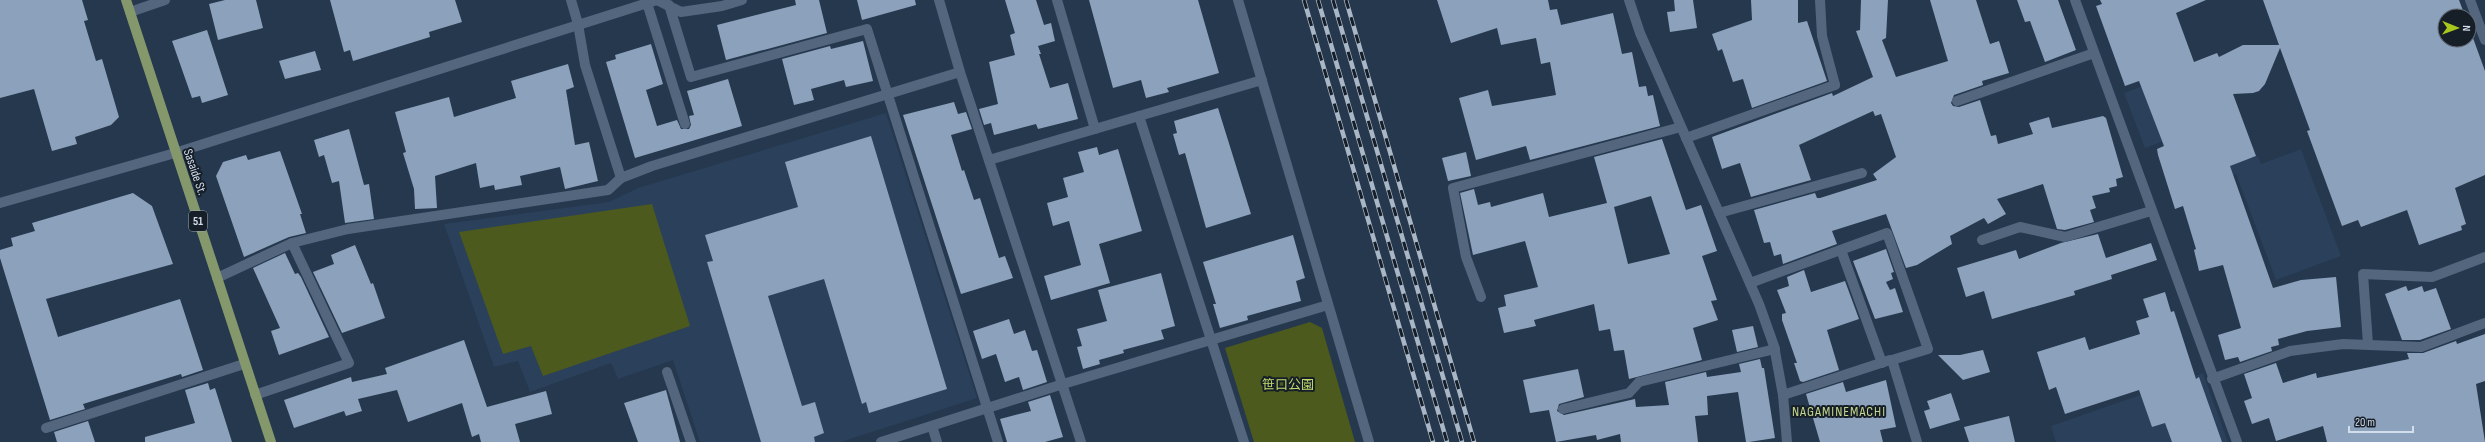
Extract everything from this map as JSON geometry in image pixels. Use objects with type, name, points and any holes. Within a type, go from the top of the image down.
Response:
[{"type":"main road","name":"Sasaide St.","points":[[126,0],[244,364],[271,442]]},
{"type":"street","points":[[130,12],[166,0]]},
{"type":"street","points":[[571,0],[578,24],[585,65],[621,178]]},
{"type":"street","points":[[0,203],[175,153],[654,1],[669,6],[680,12],[722,6],[742,0]]},
{"type":"street","points":[[939,0],[960,72],[1081,442]]},
{"type":"street","points":[[1057,0],[1095,129]]},
{"type":"street","points":[[1238,0],[1369,442]]},
{"type":"street","points":[[1629,0],[1640,33],[1750,283],[1775,349],[1783,395],[1787,442]]},
{"type":"street","points":[[1686,138],[1835,85],[1822,36],[1820,0]]},
{"type":"street","points":[[2075,0],[2212,379],[2237,442]]},
{"type":"street","points":[[2470,0],[2485,40]]},
{"type":"street","points":[[654,1],[685,124]]},
{"type":"street","points":[[669,6],[691,77],[867,29],[886,94],[998,442]]},
{"type":"street","points":[[1957,101],[2094,53]]},
{"type":"street","points":[[217,278],[292,243],[348,229],[608,190],[621,178],[652,166],[960,72]]},
{"type":"street","points":[[989,160],[1262,80]]},
{"type":"street","points":[[1140,116],[1213,340],[1244,442]]},
{"type":"street","points":[[1481,297],[1466,257],[1453,188],[1681,126]]},
{"type":"street","points":[[1719,213],[1862,173]]},
{"type":"street","points":[[1982,240],[2020,227],[2065,237],[2151,211]]},
{"type":"street","points":[[1750,283],[1887,233],[1928,349],[1783,395]]},
{"type":"street","points":[[255,395],[349,363],[292,243]]},
{"type":"street","points":[[1841,250],[1882,363]]},
{"type":"street","points":[[2368,344],[2363,274],[2432,277],[2485,257]]},
{"type":"street","points":[[881,442],[1063,384],[1328,305]]},
{"type":"street","points":[[2212,379],[2290,352],[2343,344],[2421,347],[2485,323]]},
{"type":"street","points":[[1563,409],[1629,393],[1639,382],[1775,349]]},
{"type":"street","points":[[1892,360],[1917,442]]},
{"type":"street","points":[[46,428],[244,364]]},
{"type":"street","points":[[667,372],[691,442]]},
{"type":"street","points":[[932,426],[937,442]]},
{"type":"shaded area","points":[[2175,74],[2252,158],[2258,156],[2261,164],[2301,149],[2341,256],[2276,280],[2236,174],[2203,186],[2183,134],[2145,148],[2124,93]]},
{"type":"shaded area","points":[[886,113],[977,398],[841,442],[700,442],[673,360],[618,379],[611,363],[530,392],[518,361],[494,367],[444,224],[609,202],[638,188]]},
{"type":"shaded area","points":[[2203,373],[2228,442],[2056,442],[2051,426]]},
{"type":"green space","points":[[652,204],[690,326],[543,376],[531,346],[503,354],[459,232]]},
{"type":"green space","name":"笹口公園","points":[[1310,322],[1322,328],[1355,442],[1254,442],[1225,348]]},
{"type":"building","points":[[0,0],[82,0],[88,20],[84,21],[96,61],[102,59],[119,117],[111,125],[75,137],[77,144],[52,151],[34,89],[0,98]]},
{"type":"building","points":[[225,0],[256,0],[263,28],[218,40],[209,4]]},
{"type":"building","points":[[330,0],[455,0],[462,22],[429,32],[430,37],[353,61],[350,50],[344,52]]},
{"type":"building","points":[[795,0],[819,0],[827,33],[726,60],[717,25],[796,5]]},
{"type":"building","points":[[857,0],[915,0],[916,5],[862,20]]},
{"type":"building","points":[[1005,0],[1036,0],[1044,25],[1051,23],[1055,41],[1038,46],[1041,54],[1039,54],[1050,88],[1068,83],[1078,119],[1038,129],[1036,124],[994,135],[991,123],[984,125],[979,109],[998,104],[989,62],[1015,55],[1010,35],[1015,33]]},
{"type":"building","points":[[1089,0],[1198,0],[1219,73],[1167,88],[1169,92],[1146,98],[1141,80],[1113,88]]},
{"type":"building","points":[[1437,0],[1548,0],[1550,10],[1557,9],[1561,25],[1613,13],[1622,54],[1632,52],[1639,87],[1646,86],[1648,96],[1653,95],[1660,126],[1530,160],[1526,146],[1476,160],[1459,98],[1488,90],[1492,106],[1556,95],[1550,62],[1541,64],[1536,38],[1501,45],[1497,28],[1451,43]]},
{"type":"building","points":[[1674,0],[1693,0],[1697,28],[1670,32],[1667,12],[1675,11]]},
{"type":"building","points":[[1751,0],[1798,0],[1798,23],[1807,21],[1827,81],[1752,108],[1743,79],[1733,82],[1722,49],[1718,51],[1712,34],[1752,20]]},
{"type":"building","points":[[1861,0],[1888,0],[1886,38],[1882,40],[1896,77],[1948,61],[1930,0],[1976,0],[1990,44],[1999,41],[2009,73],[1982,81],[1983,85],[1954,95],[1951,103],[1953,106],[1959,107],[1980,100],[1991,136],[1996,135],[1998,144],[2033,134],[2029,123],[2049,117],[2052,128],[2103,116],[2106,118],[2123,177],[2116,179],[2117,186],[2109,188],[2110,192],[2092,196],[2096,208],[2090,210],[2094,222],[2065,230],[2057,229],[2043,184],[1997,199],[2006,214],[1988,224],[1984,218],[1950,236],[1952,244],[1917,265],[1906,268],[1886,214],[1832,231],[1837,244],[1783,264],[1781,254],[1774,256],[1770,242],[1764,243],[1754,210],[1815,193],[1817,198],[1820,198],[1877,180],[1873,174],[1896,157],[1881,114],[1875,116],[1873,111],[1799,145],[1811,180],[1751,197],[1740,163],[1722,169],[1712,137],[1832,93],[1833,96],[1873,77],[1856,31],[1860,30]]},
{"type":"building","points":[[2017,0],[2058,0],[2076,50],[2045,62],[2030,21],[2025,22]]},
{"type":"building","points":[[2100,0],[2206,0],[2176,13],[2194,62],[2217,53],[2219,57],[2243,45],[2279,45],[2263,0],[2459,0],[2462,8],[2437,8],[2437,48],[2477,48],[2485,71],[2485,175],[2455,188],[2466,224],[2461,226],[2462,230],[2419,245],[2407,210],[2361,227],[2358,220],[2342,226],[2307,131],[2310,130],[2280,48],[2265,84],[2259,91],[2253,93],[2233,94],[2256,156],[2230,166],[2273,288],[2301,280],[2336,277],[2341,327],[2307,331],[2278,339],[2279,345],[2271,347],[2272,351],[2240,362],[2238,357],[2225,360],[2218,335],[2241,328],[2223,265],[2199,271],[2194,250],[2196,249],[2183,206],[2175,209],[2158,155],[2157,149],[2164,146],[2139,81],[2125,86],[2096,6],[2102,4]]},
{"type":"building","points":[[207,30],[228,95],[202,103],[200,96],[192,98],[172,41]]},
{"type":"building","points":[[863,41],[873,81],[846,87],[844,80],[811,89],[814,100],[794,105],[782,59],[830,46],[831,49]]},
{"type":"building","points":[[651,44],[663,84],[646,90],[657,126],[677,120],[681,129],[689,129],[691,125],[689,116],[694,115],[687,91],[728,79],[742,126],[635,158],[606,62],[616,59],[615,55]]},
{"type":"building","points":[[315,51],[321,70],[285,79],[279,61]]},
{"type":"building","points":[[568,64],[574,87],[566,90],[575,145],[589,142],[598,181],[565,189],[560,167],[520,176],[522,185],[495,190],[494,185],[480,188],[476,163],[435,176],[437,208],[415,209],[414,189],[403,153],[406,152],[395,112],[449,97],[454,117],[516,98],[511,81]]},
{"type":"building","points":[[954,102],[958,114],[966,112],[972,129],[951,135],[962,171],[964,170],[974,200],[980,198],[999,258],[1005,256],[1013,278],[961,294],[903,115]]},
{"type":"building","points":[[1218,108],[1251,214],[1206,228],[1185,153],[1179,155],[1173,134],[1177,133],[1174,121]]},
{"type":"building","points":[[349,129],[364,185],[369,184],[374,219],[345,223],[339,181],[332,183],[324,155],[319,157],[314,140]]},
{"type":"building","points":[[871,136],[947,389],[869,413],[866,402],[862,404],[824,279],[768,296],[802,406],[815,402],[824,433],[814,437],[815,442],[761,442],[707,262],[713,261],[705,235],[798,207],[785,162]]},
{"type":"building","points":[[1662,139],[1686,210],[1701,205],[1717,251],[1702,256],[1717,300],[1711,301],[1718,320],[1693,328],[1702,360],[1629,379],[1624,350],[1614,351],[1610,329],[1599,331],[1594,304],[1534,320],[1536,326],[1504,333],[1498,308],[1506,306],[1504,295],[1538,287],[1525,241],[1473,255],[1460,193],[1474,189],[1478,205],[1490,202],[1491,207],[1543,193],[1549,217],[1607,203],[1594,157]],"holes":[[[1651,196],[1670,254],[1628,264],[1614,207]]]},
{"type":"building","points":[[1097,147],[1099,155],[1118,149],[1142,231],[1099,244],[1110,283],[1051,300],[1044,276],[1081,265],[1069,221],[1053,226],[1047,203],[1068,197],[1063,178],[1084,172],[1078,152]]},
{"type":"building","points":[[280,151],[302,214],[300,214],[306,233],[289,237],[244,257],[216,176],[223,162],[246,155],[248,160]]},
{"type":"building","points":[[1466,152],[1471,176],[1448,181],[1442,158]]},
{"type":"building","points":[[133,193],[152,206],[173,264],[46,299],[58,337],[180,299],[203,370],[182,377],[181,374],[83,404],[85,409],[50,420],[0,258],[0,250],[13,246],[11,238],[35,231],[32,223]]},
{"type":"building","points":[[2098,234],[2106,258],[2151,243],[2157,260],[2111,275],[2112,279],[2074,291],[2075,295],[1992,319],[1984,291],[1966,297],[1957,268],[2016,250],[2019,259],[2061,243]]},
{"type":"building","points":[[1293,235],[1305,278],[1296,281],[1301,301],[1247,316],[1248,320],[1220,328],[1213,304],[1216,304],[1203,262]]},
{"type":"building","points":[[355,245],[371,284],[373,283],[385,318],[342,333],[313,272],[334,264],[331,255]]},
{"type":"building","points":[[1886,249],[1894,272],[1891,273],[1893,279],[1886,282],[1890,290],[1895,288],[1903,312],[1875,319],[1853,261]]},
{"type":"building","points":[[285,253],[295,274],[298,273],[301,277],[329,337],[279,355],[271,331],[280,328],[253,268]]},
{"type":"building","points":[[1804,270],[1811,292],[1845,281],[1859,319],[1827,330],[1839,370],[1803,382],[1800,381],[1794,363],[1797,363],[1782,320],[1782,314],[1786,313],[1777,290],[1789,286],[1787,277]]},
{"type":"building","points":[[1161,273],[1175,326],[1161,330],[1164,339],[1123,350],[1124,353],[1099,360],[1100,364],[1083,369],[1077,347],[1082,346],[1077,329],[1107,321],[1098,290]]},
{"type":"building","points":[[2406,286],[2408,291],[2422,286],[2424,292],[2436,288],[2451,329],[2420,340],[2402,340],[2385,294]]},
{"type":"building","points":[[2165,292],[2171,312],[2174,311],[2196,379],[2199,377],[2222,442],[2172,442],[2165,423],[2152,427],[2139,390],[2065,414],[2056,387],[2049,390],[2037,352],[2085,337],[2089,350],[2140,334],[2136,321],[2149,317],[2143,299]]},
{"type":"building","points":[[1009,319],[1014,334],[1025,330],[1032,351],[1037,350],[1047,382],[1023,390],[1019,377],[1005,382],[996,354],[982,359],[973,331]]},
{"type":"building","points":[[1753,326],[1758,347],[1737,352],[1732,330]]},
{"type":"building","points":[[2485,334],[2485,381],[2476,384],[2485,442],[2327,442],[2323,426],[2276,441],[2269,418],[2252,424],[2244,401],[2252,398],[2244,374],[2276,363],[2283,383],[2316,373],[2317,378],[2409,359],[2407,353],[2423,353],[2456,341],[2457,344]]},
{"type":"building","points":[[464,340],[487,407],[546,391],[552,414],[515,424],[520,442],[481,442],[479,434],[472,437],[462,403],[408,422],[397,390],[358,399],[362,411],[346,416],[344,411],[294,428],[284,400],[351,377],[352,382],[387,374],[385,368]]},
{"type":"building","points":[[1983,350],[1990,372],[1963,380],[1938,355],[1960,355]]},
{"type":"building","points":[[1760,359],[1762,368],[1764,368],[1775,438],[1749,442],[1746,442],[1738,392],[1707,396],[1708,415],[1695,416],[1698,442],[1621,442],[1620,434],[1597,440],[1596,435],[1556,442],[1549,410],[1530,413],[1523,380],[1578,369],[1584,397],[1559,404],[1557,411],[1564,415],[1635,399],[1636,407],[1669,405],[1665,382],[1706,372],[1707,377],[1741,372],[1739,364]]},
{"type":"building","points":[[1886,380],[1896,427],[1880,430],[1883,442],[1820,442],[1806,394],[1843,382],[1846,392]]},
{"type":"building","points":[[208,383],[210,390],[215,388],[232,442],[145,442],[145,437],[195,423],[185,390]]},
{"type":"building","points":[[666,390],[680,442],[638,442],[624,403]]},
{"type":"building","points":[[1951,393],[1960,420],[1930,429],[1924,411],[1930,409],[1927,401]]},
{"type":"building","points":[[1050,395],[1063,437],[1045,442],[1007,442],[1000,419],[1031,411],[1028,402]]},
{"type":"building","points":[[2009,416],[2015,442],[1969,442],[1964,427]]},
{"type":"building","points":[[88,421],[95,442],[57,442],[54,432]]},
{"type":"railway","points":[[1304,0],[1433,442]]},
{"type":"railway","points":[[1318,0],[1447,442]]},
{"type":"railway","points":[[1333,0],[1462,442]]},
{"type":"railway","points":[[1346,0],[1474,442]]},
{"type":"district","name":"NAGAMINEMACHI","points":[[1839,411]]}]
